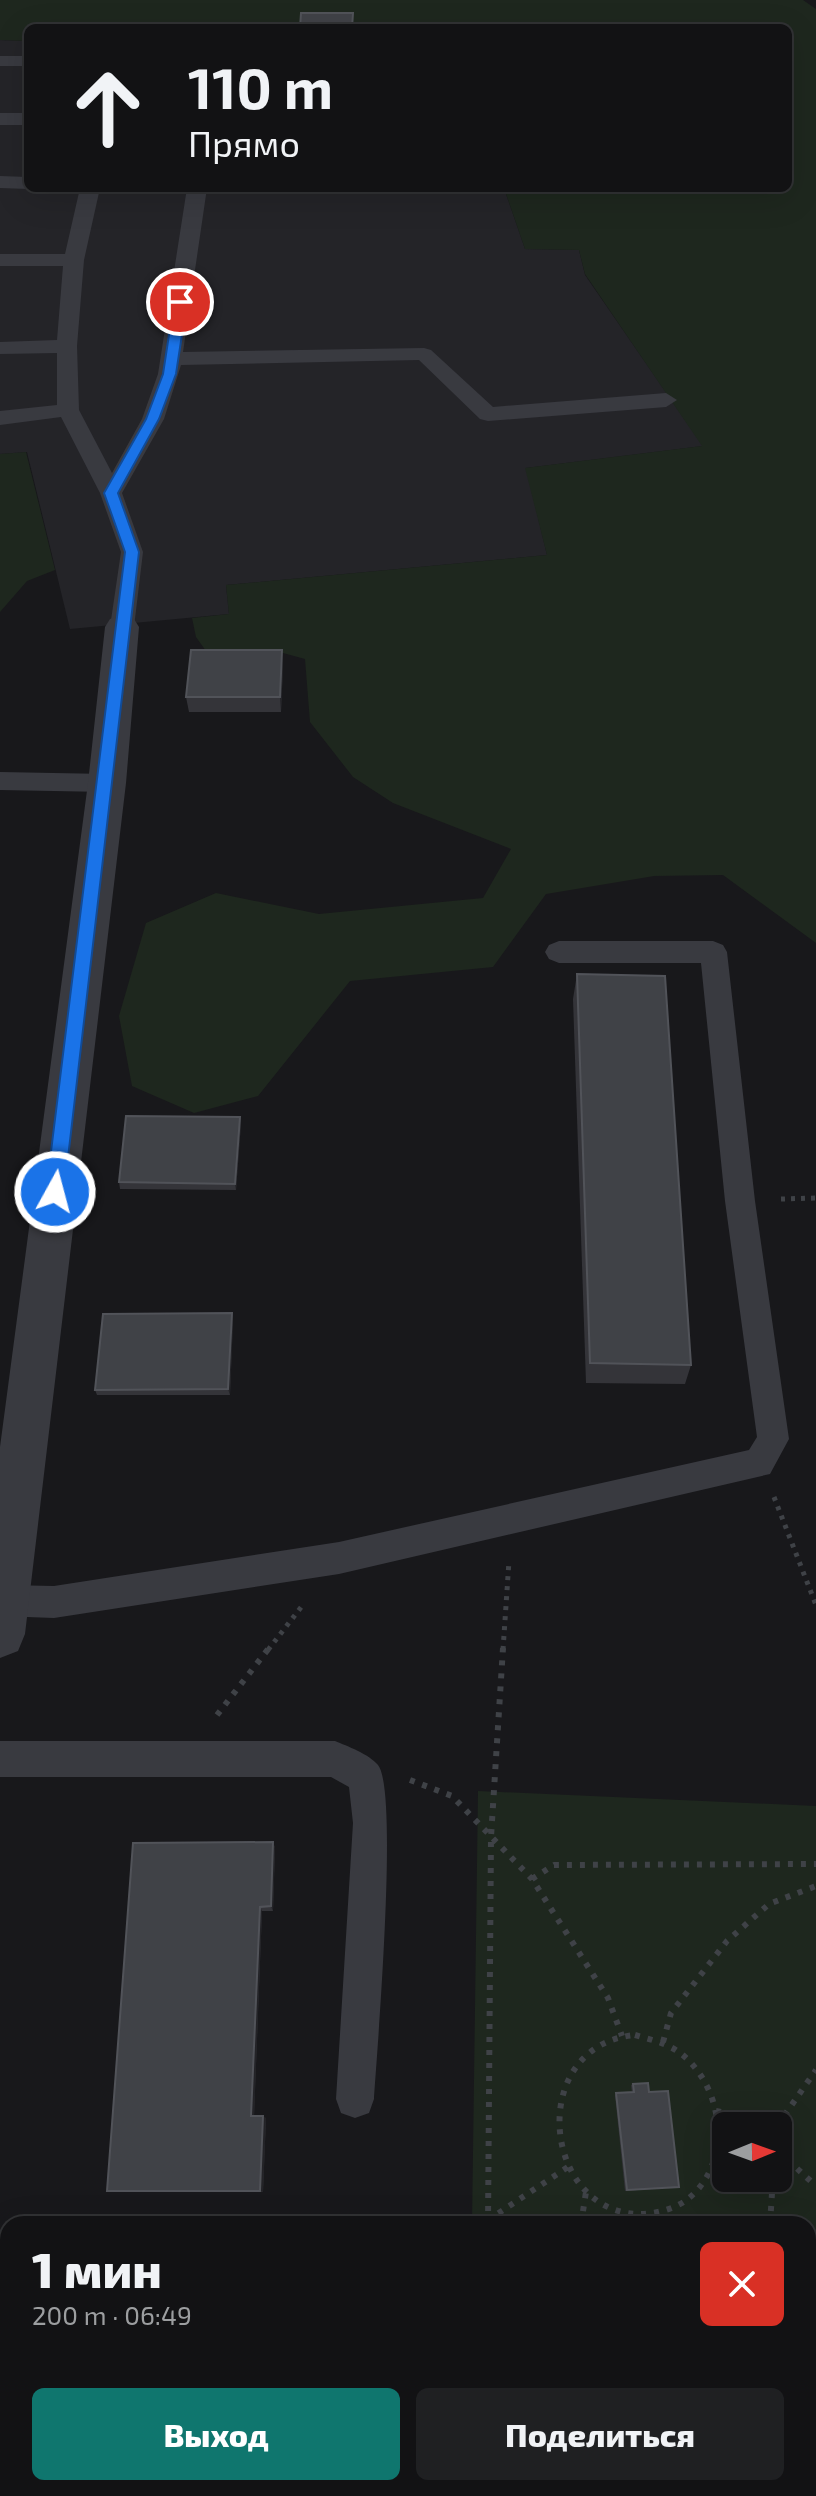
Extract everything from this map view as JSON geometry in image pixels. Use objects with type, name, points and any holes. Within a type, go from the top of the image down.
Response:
[{"type":"street","points":[[2,1618],[107,783],[122,627]]},
{"type":"lane","points":[[0,61],[24,61]]},
{"type":"lane","points":[[0,119],[24,119]]},
{"type":"lane","points":[[0,182],[24,183]]},
{"type":"lane","points":[[89,192],[74,260],[67,346],[68,410],[111,493],[132,552],[122,627]]},
{"type":"lane","points":[[111,493],[153,419],[172,359],[196,192]]},
{"type":"lane","points":[[0,260],[74,260]]},
{"type":"lane","points":[[0,348],[67,346]]},
{"type":"lane","points":[[172,359],[424,354],[488,414],[666,400]]},
{"type":"lane","points":[[0,418],[68,410]]},
{"type":"lane","points":[[0,781],[107,783]]},
{"type":"lane","points":[[2,1618],[54,1602],[339,1558],[759,1463],[773,1439],[740,1201],[713,952],[559,952]]},
{"type":"lane","points":[[0,1759],[335,1759],[365,1777],[371,1823],[355,2099]]},
{"type":"path","points":[[759,1463],[816,1605]]},
{"type":"path","points":[[488,2216],[491,1837],[511,1517]]},
{"type":"path","points":[[181,1759],[339,1558]]},
{"type":"path","points":[[365,1777],[409,1780],[452,1796],[532,1879],[608,1998],[622,2036]]},
{"type":"path","points":[[532,1879],[554,1865],[816,1864]]},
{"type":"path","points":[[663,2042],[671,2013],[727,1941],[769,1904],[816,1886]]},
{"type":"path","points":[[636,2216],[612,2210],[586,2192],[568,2167],[558,2136],[558,2105],[568,2076],[585,2054],[609,2039],[622,2036],[663,2042],[687,2058],[706,2082],[716,2111],[718,2143],[710,2173],[692,2196],[668,2212],[646,2216]]},
{"type":"path","points":[[785,2112],[816,2070]]},
{"type":"path","points":[[716,2111],[722,2112]]},
{"type":"path","points":[[792,2164],[816,2186]]},
{"type":"path","points":[[497,2216],[568,2167]]},
{"type":"path","points":[[582,2216],[586,2192]]},
{"type":"path","points":[[771,2216],[772,2192]]},
{"type":"shaded area","points":[[0,0],[803,0],[816,9],[816,943],[723,875],[654,876],[546,894],[493,967],[350,981],[258,1096],[194,1113],[132,1086],[119,1016],[146,923],[216,893],[319,914],[483,898],[511,849],[393,803],[353,777],[310,722],[305,659],[272,650],[206,651],[196,637],[192,618],[229,614],[226,585],[547,555],[525,468],[702,446],[585,274],[579,250],[525,249],[505,192],[792,192],[792,24],[24,24],[24,41],[0,40]]},
{"type":"shaded area","points":[[0,40],[24,41],[24,192],[505,192],[525,249],[579,250],[585,275],[703,446],[526,468],[547,555],[226,585],[229,614],[70,629],[27,452],[0,454]]},
{"type":"shaded area","points":[[26,452],[55,570],[27,581],[0,612],[0,454]]},
{"type":"shaded area","points":[[478,1791],[816,1806],[816,2216],[472,2216]]},
{"type":"building","points":[[301,13],[353,13],[352,24],[300,24]]},
{"type":"building","points":[[191,650],[282,650],[280,697],[186,697]]},
{"type":"building","points":[[577,974],[665,976],[691,1365],[590,1363]]},
{"type":"building","points":[[126,1116],[240,1117],[235,1184],[119,1182]]},
{"type":"building","points":[[232,1313],[228,1389],[95,1390],[103,1314]]},
{"type":"building","points":[[273,1842],[271,1906],[260,1907],[251,2116],[263,2116],[260,2191],[107,2191],[133,1843]]},
{"type":"building","points":[[648,2083],[649,2092],[668,2091],[679,2187],[627,2190],[616,2093],[634,2092],[633,2084]]},
{"type":"route","points":[[55,1192],[107,783],[132,552],[111,493],[153,419],[169,374],[180,302]]}]
